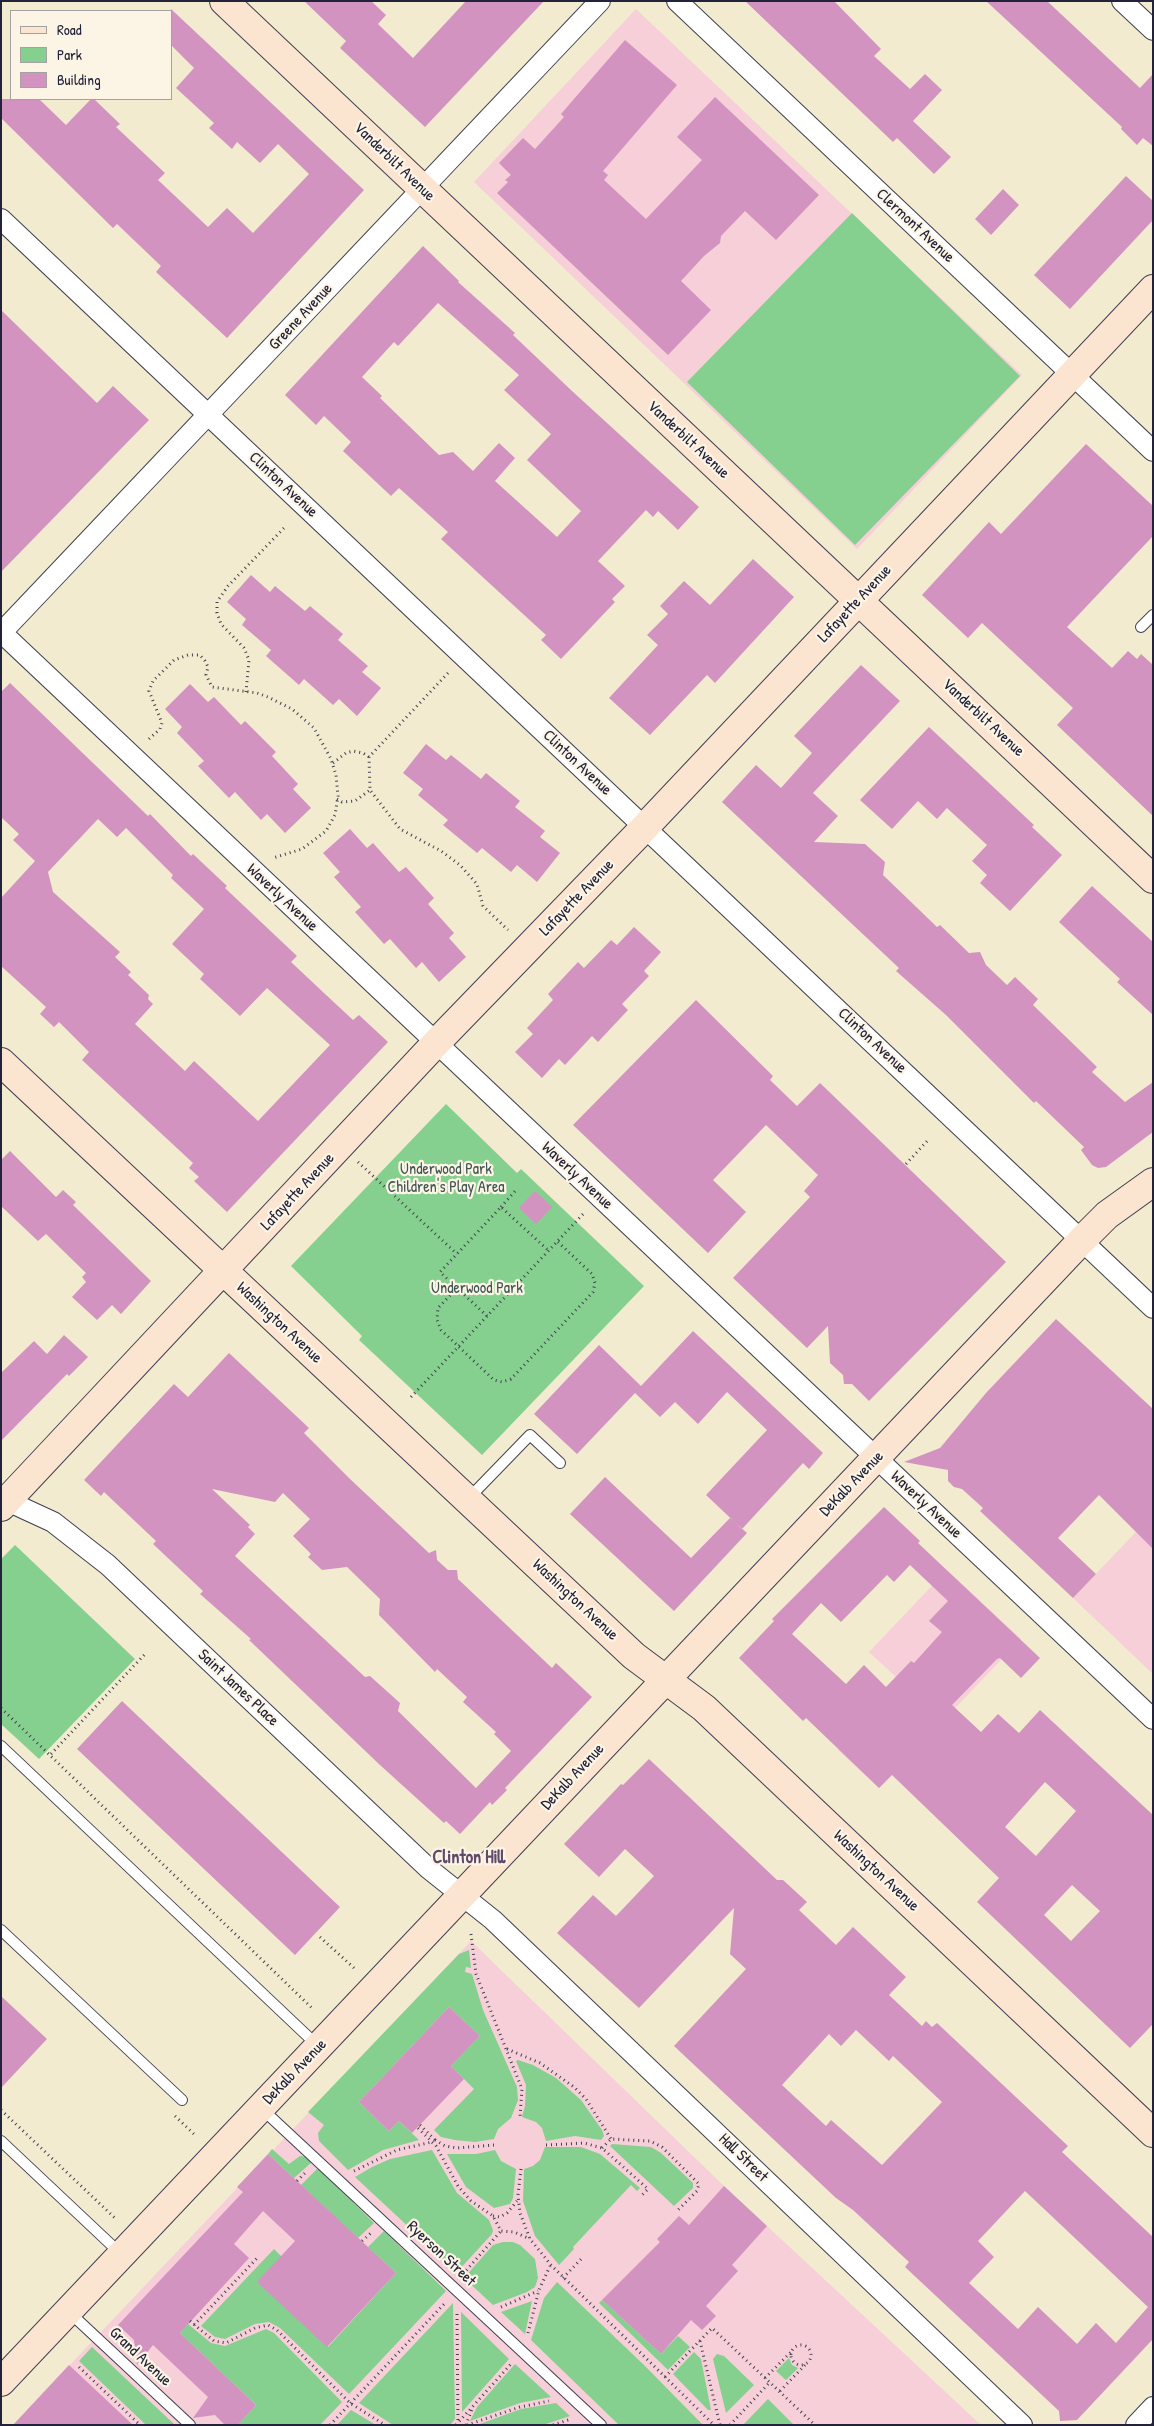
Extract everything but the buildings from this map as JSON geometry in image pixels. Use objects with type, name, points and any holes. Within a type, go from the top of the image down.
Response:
[{"type":"main road","name":"Vanderbilt Avenue","points":[[224,1],[1153,879]]},
{"type":"main road","name":"Lafayette Avenue","points":[[3,1502],[224,1272],[436,1044],[645,827],[1153,288]]},
{"type":"main road","name":"Washington Avenue","points":[[1,1062],[634,1656],[704,1708],[1153,2133]]},
{"type":"main road","name":"DeKalb Avenue","points":[[1,2382],[1082,1240],[1107,1215],[1153,1182]]},
{"type":"street","name":"Greene Avenue","points":[[1,633],[600,1]]},
{"type":"street","name":"Clermont Avenue","points":[[677,1],[1153,451]]},
{"type":"street","points":[[1122,1],[1153,30]]},
{"type":"street","name":"Clinton Avenue","points":[[1,219],[1153,1308]]},
{"type":"street","name":"Waverly Avenue","points":[[1,633],[1153,1720]]},
{"type":"street","name":"Saint James Place","points":[[3,1502],[53,1522],[108,1565],[429,1870],[462,1894]]},
{"type":"street","name":"Hall Street","points":[[462,1894],[493,1920],[1022,2425]]},
{"type":"street","points":[[1136,2425],[1153,2407]]},
{"type":"lane","points":[[1141,627],[1153,614]]},
{"type":"lane","points":[[467,1500],[530,1434],[560,1463]]},
{"type":"lane","points":[[1,1746],[319,2046]]},
{"type":"lane","points":[[1,1930],[182,2100]]},
{"type":"lane","name":"Ryerson Street","points":[[261,2107],[601,2425]]},
{"type":"lane","points":[[1,2142],[122,2255]]},
{"type":"lane","name":"Grand Avenue","points":[[68,2311],[190,2425]]},
{"type":"path","points":[[246,692],[250,660],[244,648],[221,624],[216,614],[217,602],[228,586],[284,528]]},
{"type":"path","points":[[149,739],[160,729],[162,723],[149,691],[153,681],[174,660],[188,655],[200,656],[208,667],[206,675],[212,687],[262,695],[292,709],[314,728],[332,763],[337,799],[335,815],[326,831],[302,849],[275,858],[267,858]]},
{"type":"path","points":[[464,656],[369,757],[370,790],[400,829],[441,851],[460,865],[477,884],[483,906],[508,930]]},
{"type":"path","points":[[332,763],[346,753],[353,751],[363,753],[369,757]]},
{"type":"path","points":[[337,799],[342,802],[355,800],[370,790]]},
{"type":"path","points":[[906,1164],[929,1139]]},
{"type":"path","points":[[340,1147],[457,1254]]},
{"type":"path","points":[[488,1316],[440,1272],[516,1190]]},
{"type":"path","points":[[501,1207],[549,1252]]},
{"type":"path","points":[[411,1397],[584,1213]]},
{"type":"path","points":[[457,1288],[438,1308],[437,1320],[441,1330],[494,1380],[502,1382],[511,1379],[593,1292],[595,1283],[592,1274],[558,1242]]},
{"type":"path","points":[[51,1754],[146,1653]]},
{"type":"path","points":[[1,1708],[51,1754],[314,2010]]},
{"type":"path","points":[[471,1934],[476,1974],[522,2089],[520,2117]]},
{"type":"path","points":[[320,1937],[354,1968]]},
{"type":"path","points":[[506,2048],[540,2063],[574,2087],[586,2099],[611,2139]]},
{"type":"path","points":[[1,2110],[117,2220]]},
{"type":"path","points":[[419,2127],[434,2141],[445,2146],[457,2148],[494,2146]]},
{"type":"path","points":[[602,2148],[611,2139],[650,2140],[662,2147],[697,2179],[699,2188],[678,2210]]},
{"type":"path","points":[[343,2182],[351,2173],[379,2157],[434,2141]]},
{"type":"path","points":[[434,2141],[458,2186],[472,2201],[492,2216],[501,2231]]},
{"type":"path","points":[[546,2144],[584,2144],[602,2148],[648,2189],[642,2195]]},
{"type":"path","points":[[492,2216],[500,2217],[507,2214],[517,2202],[521,2169]]},
{"type":"path","points":[[518,2195],[520,2213],[530,2239],[550,2265],[714,2425]]},
{"type":"path","points":[[457,2424],[458,2279],[501,2231]]},
{"type":"path","points":[[501,2231],[514,2232],[530,2239]]},
{"type":"path","points":[[194,2325],[259,2256]]},
{"type":"path","points":[[563,2278],[583,2257]]},
{"type":"path","points":[[457,2424],[522,2351],[539,2290],[550,2265]]},
{"type":"path","points":[[330,2425],[457,2290]]},
{"type":"path","points":[[484,2315],[539,2290]]},
{"type":"path","points":[[190,2321],[214,2341],[226,2342],[246,2331],[268,2325],[277,2330],[350,2403],[385,2425]]},
{"type":"path","points":[[665,2377],[712,2328],[815,2425]]},
{"type":"path","points":[[700,2341],[720,2425]]},
{"type":"path","points":[[765,2378],[795,2347],[804,2345],[809,2348],[811,2357],[808,2362],[780,2391]]},
{"type":"path","points":[[795,2347],[792,2353],[793,2360],[798,2364],[808,2362]]},
{"type":"path","points":[[79,2368],[140,2425]]},
{"type":"path","points":[[730,2425],[770,2382]]},
{"type":"path","points":[[466,2425],[520,2407],[557,2399]]},
{"type":"path","points":[[466,2425],[474,2406]]},
{"type":"path","points":[[553,2425],[576,2418]]},
{"type":"shaded area","points":[[636,9],[1022,375],[857,549],[474,182]]},
{"type":"shaded area","points":[[1153,1514],[1153,1674],[1073,1598]]},
{"type":"shaded area","points":[[947,1570],[1021,1639],[879,1788],[838,1750],[900,1684],[896,1677],[869,1652]]},
{"type":"shaded area","points":[[471,1941],[724,2186],[981,2425],[13,2425]]},
{"type":"green space","points":[[852,213],[1020,376],[855,545],[687,382]]},
{"type":"green space","name":"Underwood Park","points":[[446,1104],[517,1173],[521,1169],[644,1286],[482,1455],[359,1340],[362,1336],[291,1266]]},
{"type":"green space","points":[[15,1545],[135,1659],[39,1759],[1,1724],[1,1559]]},
{"type":"green space","points":[[469,1950],[471,1968],[466,1967],[465,1972],[472,1974],[483,2010],[517,2087],[518,2100],[511,2118],[498,2129],[494,2139],[475,2142],[441,2137],[434,2130],[474,2089],[451,2066],[480,2036],[449,2007],[359,2102],[389,2131],[399,2121],[419,2140],[383,2150],[348,2170],[319,2141],[318,2133],[324,2125],[308,2112],[459,1954]]},
{"type":"green space","points":[[516,2061],[533,2065],[556,2078],[581,2100],[602,2130],[604,2136],[601,2140],[575,2136],[546,2141],[542,2128],[536,2122],[522,2117],[525,2106],[526,2085]]},
{"type":"green space","points":[[612,2144],[651,2147],[661,2153],[693,2183],[693,2188],[674,2206],[610,2146]]},
{"type":"green space","points":[[545,2147],[581,2147],[600,2154],[640,2188],[637,2191],[631,2185],[573,2247],[574,2249],[559,2265],[535,2236],[523,2201],[524,2169],[533,2166],[540,2160]]},
{"type":"green space","points":[[272,2149],[289,2164],[300,2156],[307,2157],[312,2162],[294,2178],[268,2154]]},
{"type":"green space","points":[[432,2150],[457,2193],[489,2220],[493,2230],[492,2234],[457,2272],[355,2177],[390,2159]]},
{"type":"green space","points":[[495,2150],[501,2161],[516,2169],[513,2198],[510,2204],[494,2208],[466,2187],[447,2154],[476,2154]]},
{"type":"green space","points":[[318,2168],[374,2223],[358,2238],[301,2185]]},
{"type":"green space","points":[[384,2231],[446,2291],[349,2394],[280,2328],[269,2322],[255,2324],[225,2339],[215,2337],[201,2326],[274,2249],[281,2256],[328,2347],[396,2273],[368,2247]]},
{"type":"green space","points":[[513,2242],[520,2245],[535,2259],[538,2278],[535,2287],[527,2292],[493,2305],[464,2278],[493,2245]]},
{"type":"green space","points":[[557,2282],[645,2366],[703,2425],[619,2425],[531,2340],[544,2298]]},
{"type":"green space","points":[[602,2300],[661,2354],[678,2336],[690,2347],[668,2370],[599,2303]]},
{"type":"green space","points":[[532,2301],[525,2334],[501,2312]]},
{"type":"green space","points":[[453,2303],[455,2419],[450,2425],[393,2425],[359,2403]]},
{"type":"green space","points":[[461,2312],[509,2359],[462,2412]]},
{"type":"green space","points":[[188,2324],[211,2343],[225,2346],[266,2329],[274,2333],[342,2402],[320,2425],[238,2425],[256,2405],[180,2333]]},
{"type":"green space","points":[[92,2347],[175,2425],[146,2425],[79,2361]]},
{"type":"green space","points":[[694,2352],[701,2359],[711,2410],[708,2410],[673,2374]]},
{"type":"green space","points":[[717,2354],[724,2356],[754,2385],[726,2413],[713,2359]]},
{"type":"green space","points":[[789,2358],[792,2365],[798,2368],[786,2380],[776,2371]]},
{"type":"green space","points":[[515,2364],[551,2397],[520,2403],[470,2421],[477,2407]]},
{"type":"green space","points":[[768,2399],[794,2425],[743,2425]]},
{"type":"green space","points":[[556,2403],[570,2416],[543,2425],[477,2425],[521,2409]]},
{"type":"green space","points":[[351,2410],[376,2425],[337,2425]]},
{"type":"district","name":"Clinton Hill","points":[[469,1858]]},
{"type":"park label","name":"Underwood Park Children's Play Area","points":[[446,1179]]}]
